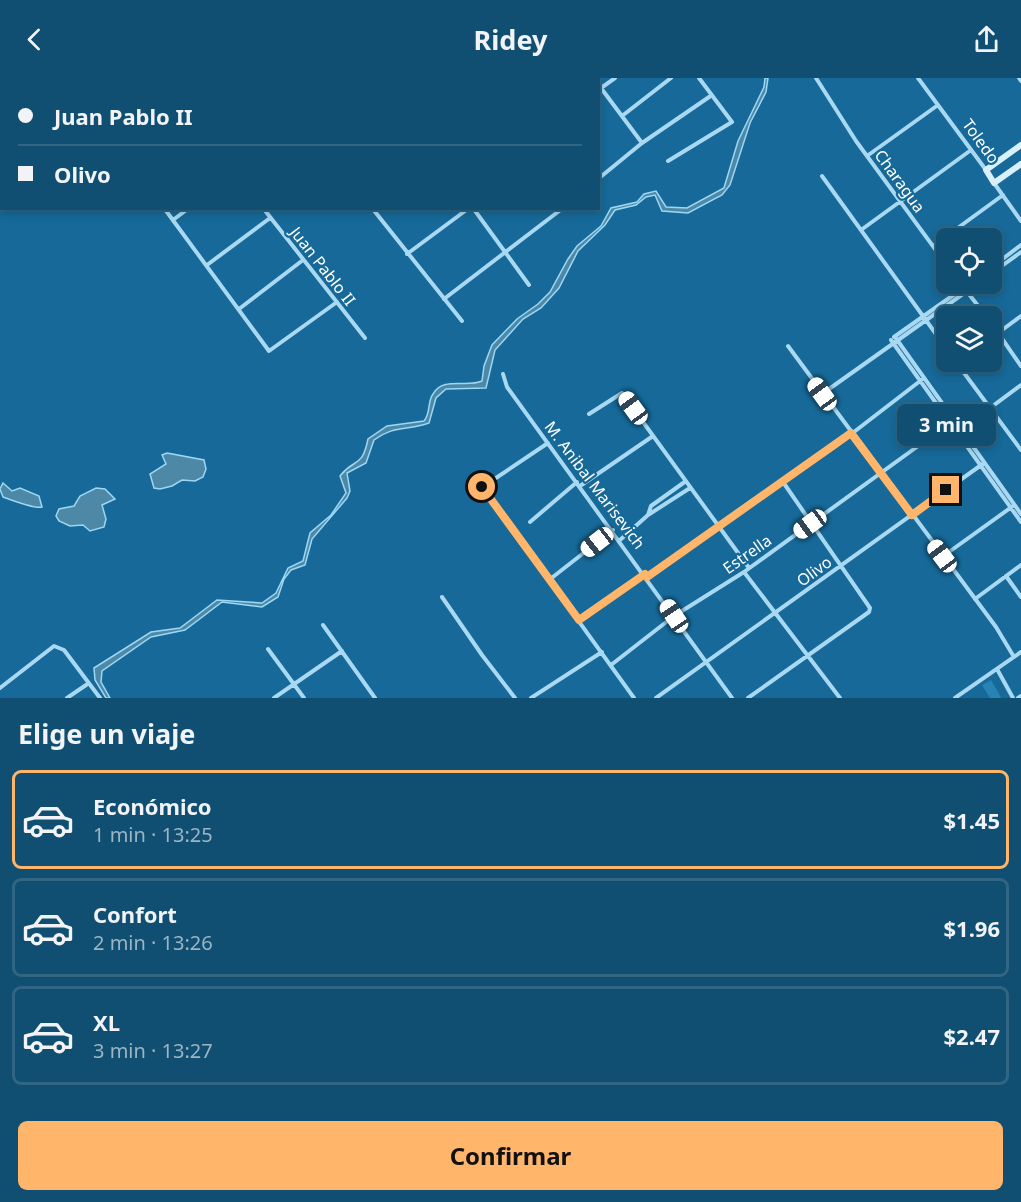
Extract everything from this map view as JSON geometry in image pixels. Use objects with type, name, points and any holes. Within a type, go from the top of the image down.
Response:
[{"type":"main road","points":[[986,170],[1021,145]]},
{"type":"main road","points":[[994,183],[1021,164]]},
{"type":"main road","name":"Toledo","points":[[986,170],[994,183]]},
{"type":"street","points":[[615,78],[600,86],[642,143]]},
{"type":"street","points":[[622,116],[671,78]]},
{"type":"street","points":[[668,161],[732,122],[699,78]]},
{"type":"street","name":"Charagua","points":[[816,78],[856,141],[936,250]]},
{"type":"street","name":"Toledo","points":[[918,78],[986,170]]},
{"type":"street","points":[[600,177],[642,143],[712,95]]},
{"type":"street","points":[[867,156],[938,105]]},
{"type":"street","points":[[861,230],[971,150]]},
{"type":"street","points":[[822,176],[936,334]]},
{"type":"street","name":"Toledo","points":[[994,183],[1021,221]]},
{"type":"street","points":[[933,246],[1003,195]]},
{"type":"street","points":[[166,210],[269,351],[337,302]]},
{"type":"street","points":[[173,220],[186,210]]},
{"type":"street","name":"Juan Pablo II","points":[[264,210],[365,338]]},
{"type":"street","points":[[374,210],[462,321]]},
{"type":"street","points":[[407,254],[468,210]]},
{"type":"street","points":[[473,210],[529,285]]},
{"type":"street","points":[[444,299],[559,210]]},
{"type":"street","points":[[207,265],[270,218]]},
{"type":"street","points":[[1002,259],[1021,245]]},
{"type":"street","points":[[1002,266],[1021,252]]},
{"type":"street","points":[[239,309],[303,260]]},
{"type":"street","points":[[822,394],[955,294]]},
{"type":"street","points":[[969,294],[978,306]]},
{"type":"street","points":[[1002,330],[1021,316]]},
{"type":"street","points":[[1002,339],[1021,366]]},
{"type":"street","points":[[893,341],[1013,506],[1021,521]]},
{"type":"street","points":[[788,346],[975,599],[1014,657]]},
{"type":"street","points":[[963,372],[1021,450]]},
{"type":"street","name":"M. Anibal Marisevich","points":[[503,374],[507,387],[646,575],[732,698]]},
{"type":"street","points":[[579,620],[720,528],[922,380]]},
{"type":"street","points":[[959,431],[1021,385]]},
{"type":"street","points":[[589,414],[622,393],[749,568]]},
{"type":"street","name":"Estrella","points":[[611,665],[674,616],[744,572],[952,421]]},
{"type":"street","points":[[530,522],[579,484],[653,436]]},
{"type":"street","points":[[487,484],[548,443]]},
{"type":"street","name":"Olivo","points":[[656,698],[982,464]]},
{"type":"street","points":[[648,515],[651,506],[686,481]]},
{"type":"street","points":[[748,698],[868,612],[870,608],[783,482]]},
{"type":"street","points":[[482,487],[634,698]]},
{"type":"street","points":[[620,540],[648,515],[690,488]]},
{"type":"street","points":[[1013,506],[1021,514]]},
{"type":"street","points":[[942,556],[1013,506]]},
{"type":"street","points":[[549,580],[613,530]]},
{"type":"street","points":[[975,599],[1021,565]]},
{"type":"street","points":[[744,572],[840,698]]},
{"type":"street","points":[[1006,576],[1021,597]]},
{"type":"street","points":[[442,597],[515,698]]},
{"type":"street","points":[[323,625],[375,698]]},
{"type":"street","points":[[0,687],[54,646],[64,650],[100,698]]},
{"type":"street","points":[[268,650],[304,698]]},
{"type":"street","points":[[274,698],[342,651]]},
{"type":"street","points":[[531,698],[602,652]]},
{"type":"street","points":[[955,698],[1021,652]]},
{"type":"street","points":[[997,669],[1013,698]]},
{"type":"street","points":[[67,698],[89,683]]},
{"type":"shaded area","points":[[765,78],[768,78],[766,92],[750,123],[730,185],[722,195],[688,213],[662,211],[655,195],[646,197],[636,205],[615,210],[605,225],[578,251],[559,288],[541,308],[523,319],[495,350],[486,388],[446,389],[436,398],[429,423],[394,430],[374,440],[366,463],[347,473],[350,491],[347,498],[312,539],[305,565],[291,570],[284,579],[278,597],[262,607],[222,602],[185,630],[151,637],[102,671],[101,682],[110,698],[106,698],[95,680],[94,668],[151,632],[180,628],[217,600],[262,603],[276,593],[288,568],[303,561],[310,533],[331,515],[346,493],[340,476],[360,459],[368,439],[387,426],[424,421],[428,415],[431,397],[443,385],[482,381],[484,366],[492,345],[517,319],[550,292],[577,246],[601,226],[611,208],[637,202],[644,194],[656,191],[666,207],[687,208],[724,188],[738,141],[764,87]]},
{"type":"shaded area","points":[[167,453],[204,460],[206,469],[203,477],[195,481],[182,480],[160,489],[154,488],[150,474],[166,464],[162,455]]},
{"type":"shaded area","points":[[3,483],[12,491],[20,488],[39,496],[42,507],[29,506],[3,497],[0,489]]},
{"type":"shaded area","points":[[96,488],[105,489],[115,499],[102,505],[106,519],[104,527],[90,531],[83,525],[70,526],[59,521],[56,516],[59,509],[74,506],[80,496]]},
{"type":"shaded area","points":[[991,680],[1000,698],[990,698],[982,685]]},
{"type":"route","points":[[482,487],[579,620],[645,574],[647,577],[720,528],[837,446],[851,433],[912,515],[946,490]]}]
